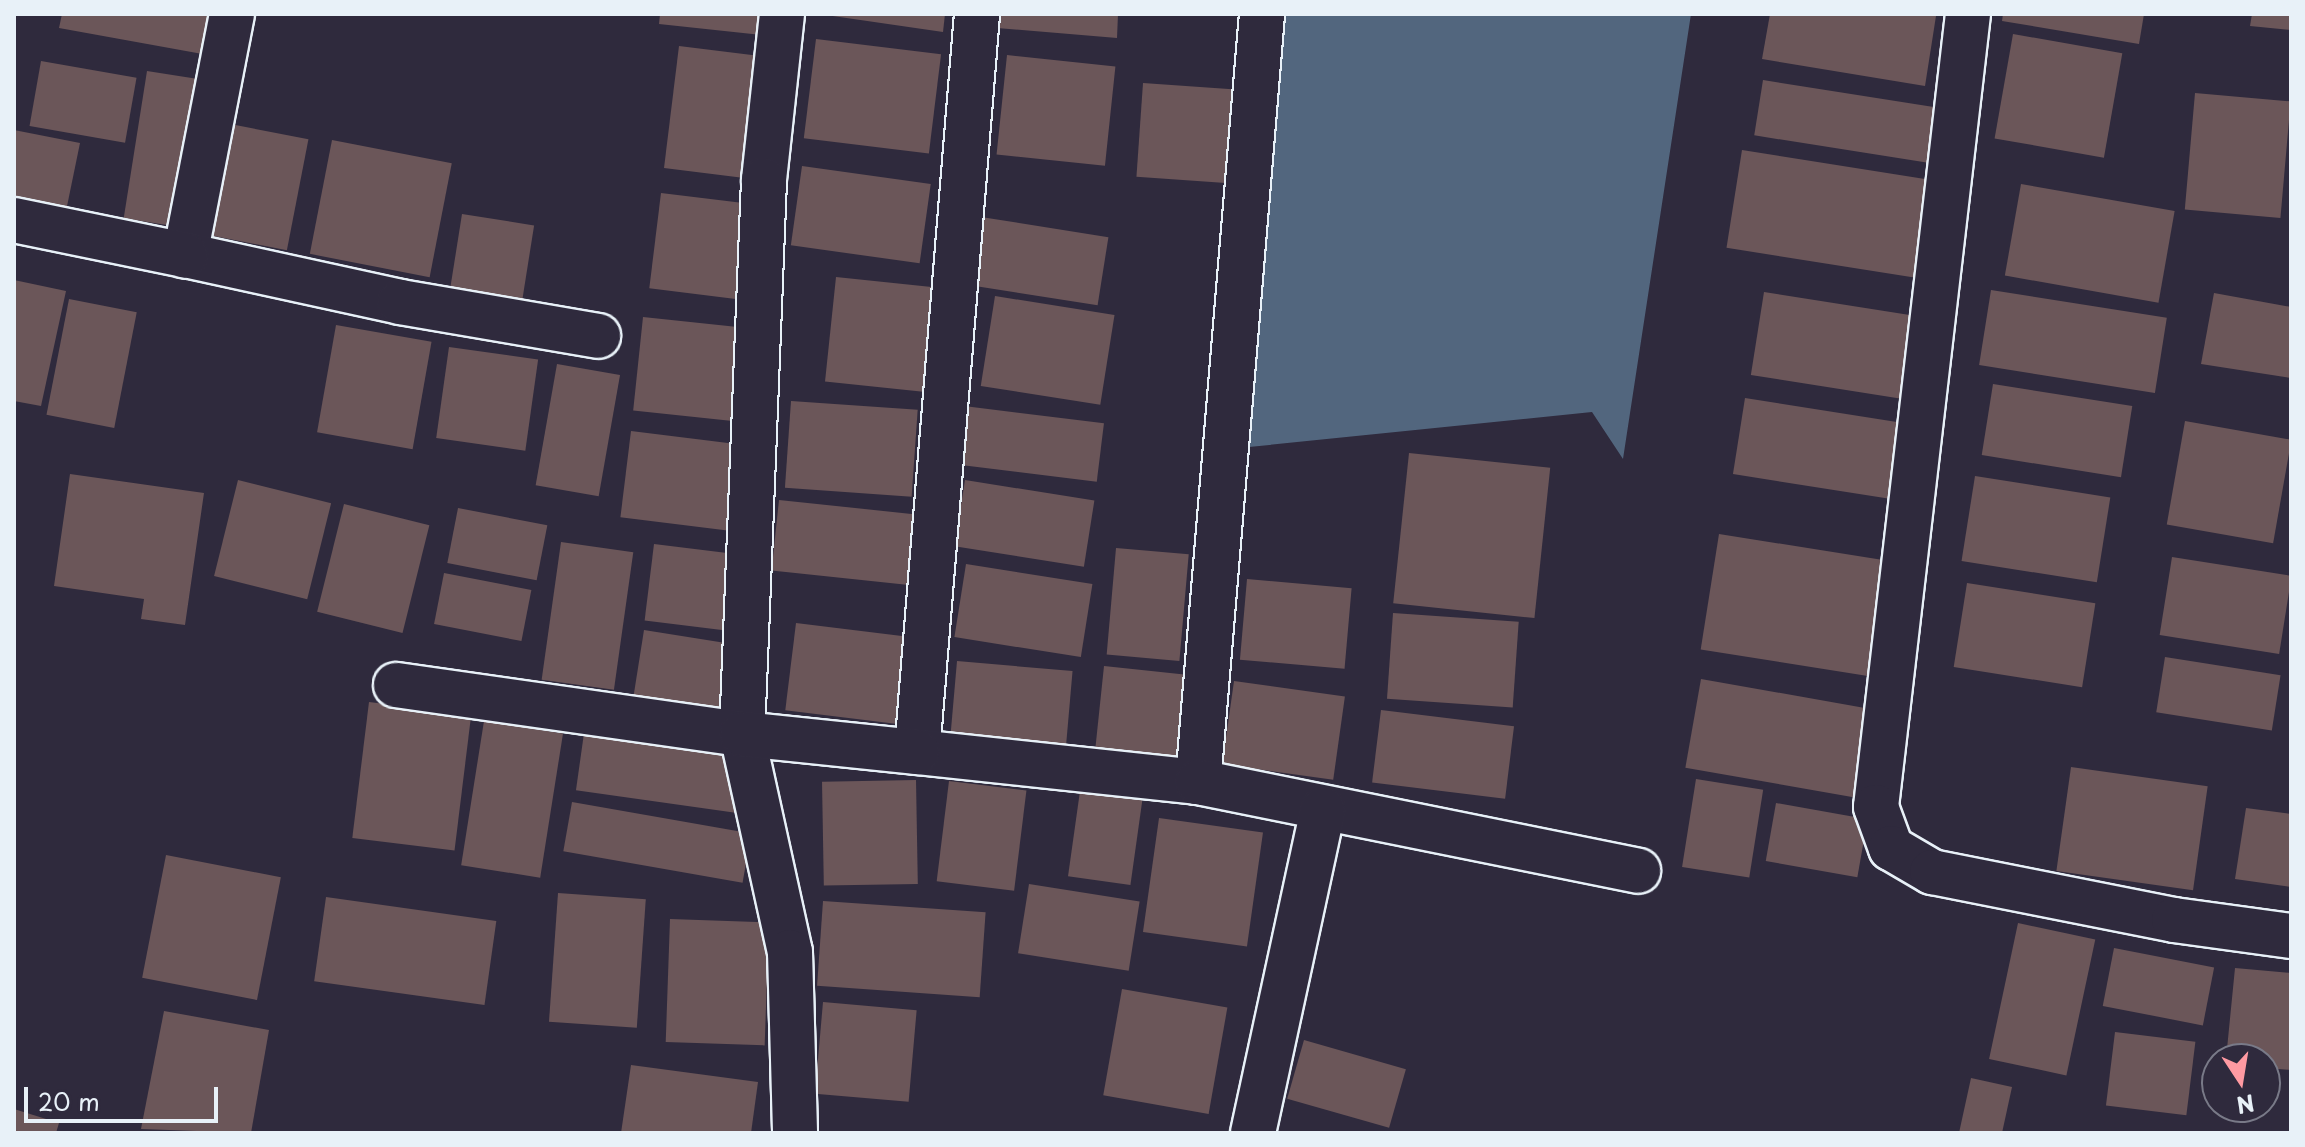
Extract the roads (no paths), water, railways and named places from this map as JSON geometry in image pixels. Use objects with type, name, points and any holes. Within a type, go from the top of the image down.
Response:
[{"type":"street","points":[[185,255],[232,14]]},
{"type":"street","points":[[782,14],[764,180],[742,734],[790,952],[795,1133]]},
{"type":"street","points":[[917,752],[977,14]]},
{"type":"street","points":[[1198,782],[1262,14]]},
{"type":"street","points":[[1968,14],[1876,807],[1891,848],[1932,872],[2174,920],[2291,936]]},
{"type":"street","points":[[14,220],[400,302],[598,336]]},
{"type":"street","points":[[396,685],[742,734],[1198,782],[1638,871]]},
{"type":"street","points":[[1253,1133],[1323,809]]},
{"type":"water","points":[[1282,14],[1691,14],[1623,459],[1592,412],[1249,447]]}]
